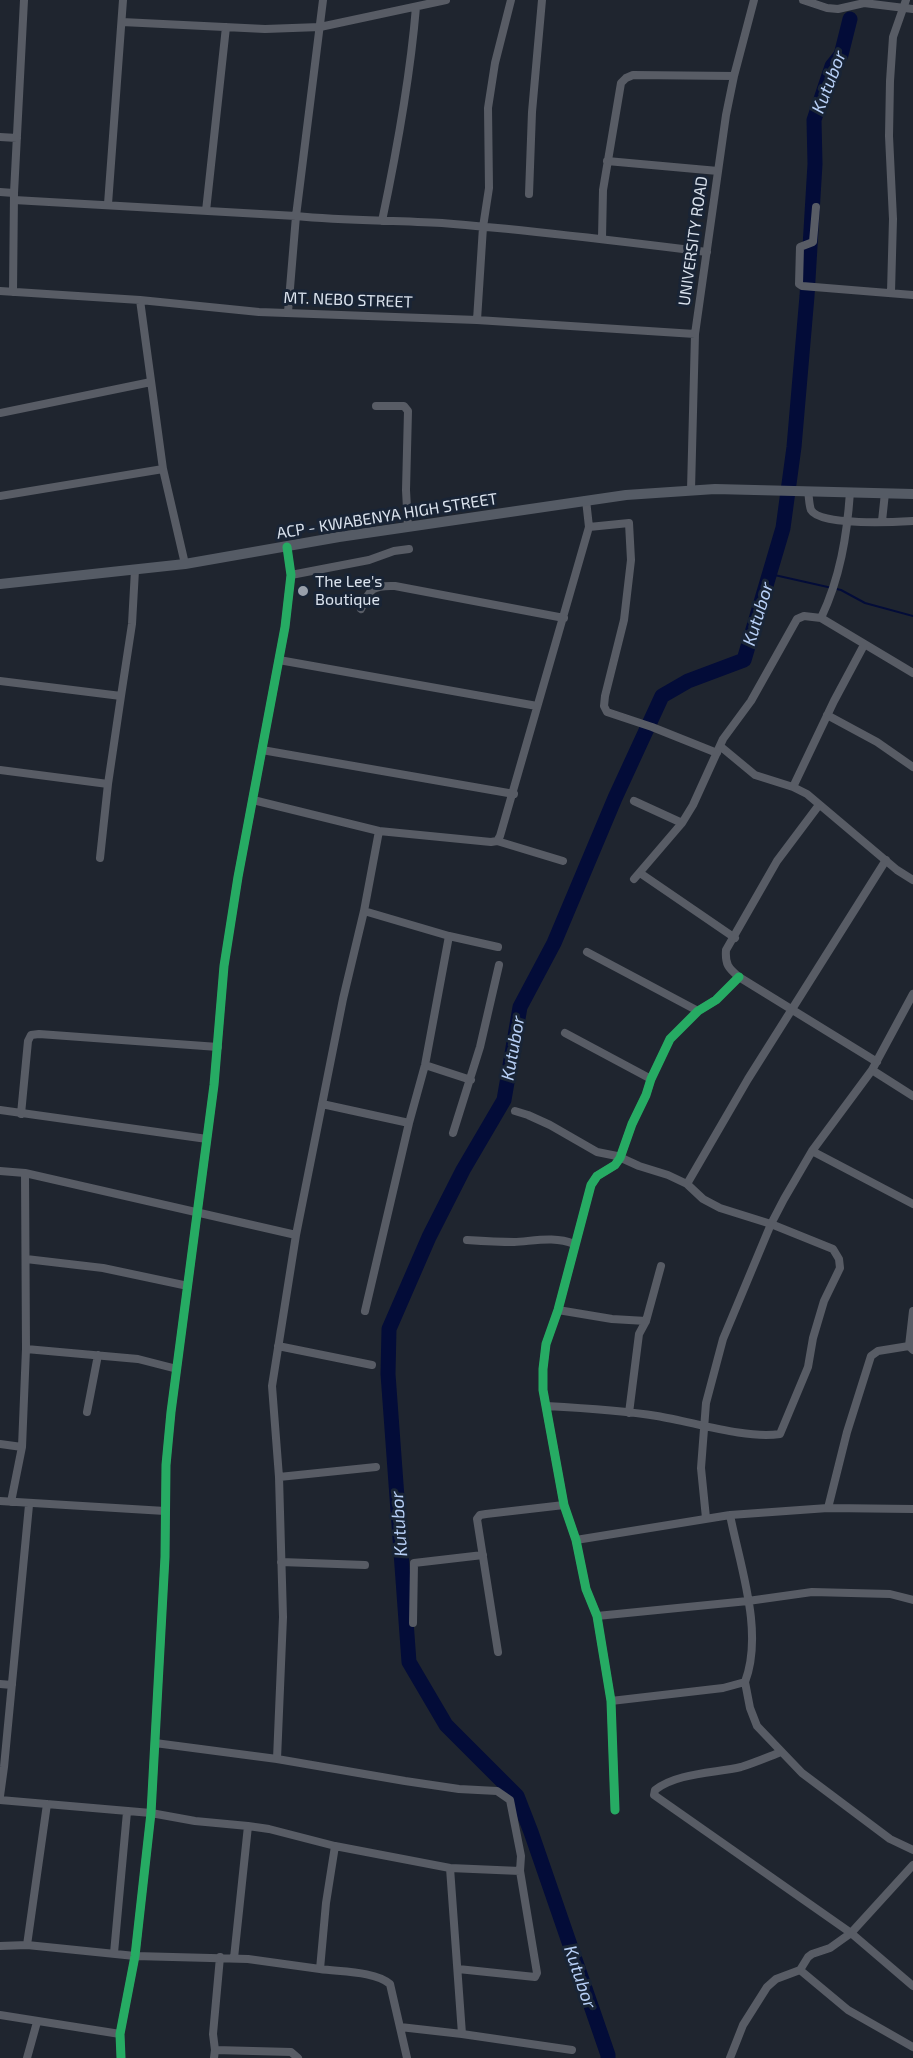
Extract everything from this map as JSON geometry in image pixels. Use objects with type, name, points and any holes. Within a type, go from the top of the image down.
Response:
[{"type":"main road","name":"ACP - KWABENYA HIGH STREET","points":[[0,584],[186,564],[586,500],[691,490],[796,490],[913,494]]},
{"type":"street","points":[[13,292],[14,196],[24,0]]},
{"type":"street","points":[[108,204],[123,0]]},
{"type":"street","points":[[288,312],[296,216],[323,0]]},
{"type":"street","points":[[122,22],[265,29],[320,27],[446,0]]},
{"type":"street","points":[[477,320],[483,227],[489,188],[488,130],[492,80],[511,0]]},
{"type":"street","points":[[529,194],[532,112],[542,0]]},
{"type":"street","name":"UNIVERSITY ROAD","points":[[691,490],[695,334],[734,76],[754,0]]},
{"type":"street","points":[[803,0],[838,9],[864,3],[905,4],[913,9]]},
{"type":"street","points":[[891,292],[893,219],[889,147],[890,81],[893,37],[905,4]]},
{"type":"street","points":[[381,221],[396,153],[412,58],[416,7]]},
{"type":"street","points":[[206,211],[226,27]]},
{"type":"street","points":[[602,238],[603,190],[621,83],[633,75],[734,76]]},
{"type":"street","points":[[0,137],[17,138]]},
{"type":"street","points":[[607,161],[718,171]]},
{"type":"street","points":[[0,192],[14,196],[108,204],[333,220],[483,227],[602,238],[707,252]]},
{"type":"street","points":[[816,207],[813,242],[800,247],[799,284],[806,287],[913,295]]},
{"type":"street","name":"MT. NEBO STREET","points":[[0,291],[140,300],[259,312],[477,320],[695,334]]},
{"type":"street","points":[[140,300],[163,469],[186,564]]},
{"type":"street","points":[[0,413],[151,382]]},
{"type":"street","points":[[376,406],[404,406],[408,411],[406,490],[408,527]]},
{"type":"street","points":[[0,496],[163,469]]},
{"type":"street","points":[[808,491],[811,510],[818,516],[848,521],[913,521]]},
{"type":"street","points":[[821,618],[832,596],[844,550],[850,492]]},
{"type":"street","points":[[882,521],[885,493]]},
{"type":"street","points":[[497,841],[501,836],[514,794],[589,526],[586,500]]},
{"type":"street","points":[[589,526],[629,523],[631,560],[624,620],[604,706],[607,712],[718,750],[755,775],[793,786],[913,880]]},
{"type":"street","points":[[121,2058],[120,2034],[135,1956],[151,1813],[165,1569],[166,1465],[218,1047],[224,966],[279,660],[291,575],[287,547]]},
{"type":"street","points":[[291,575],[369,560],[394,551],[409,549]]},
{"type":"street","points":[[99,858],[132,624],[135,570]]},
{"type":"street","points":[[361,609],[371,590],[376,587],[395,586],[564,618]]},
{"type":"street","points":[[735,938],[637,876],[682,823],[693,805],[723,739],[751,701],[797,619],[804,616],[821,618],[913,673]]},
{"type":"street","points":[[793,786],[864,645]]},
{"type":"street","points":[[279,660],[537,706]]},
{"type":"street","points":[[0,681],[121,696]]},
{"type":"street","points":[[827,715],[877,742],[913,767]]},
{"type":"street","points":[[262,750],[514,794]]},
{"type":"street","points":[[0,770],[108,784]]},
{"type":"street","points":[[253,800],[379,831],[497,841],[563,861]]},
{"type":"street","points":[[634,801],[682,823]]},
{"type":"street","points":[[819,805],[777,861],[726,951],[725,960],[728,968],[739,977],[794,1010],[875,1066],[913,1096]]},
{"type":"street","points":[[277,1759],[281,1688],[281,1562],[279,1477],[272,1386],[296,1235],[379,831]]},
{"type":"street","points":[[687,1185],[748,1079],[794,1010],[886,860]]},
{"type":"street","points":[[364,910],[449,936],[498,947]]},
{"type":"street","points":[[365,1311],[409,1123],[425,1065],[449,936]]},
{"type":"street","points":[[587,952],[698,1011]]},
{"type":"street","points":[[453,1133],[471,1080],[499,965]]},
{"type":"street","points":[[615,1810],[611,1701],[597,1616],[586,1589],[576,1540],[564,1505],[546,1406],[543,1369],[545,1353],[591,1185],[597,1176],[615,1165],[620,1158],[632,1124],[670,1039],[698,1011],[716,1000],[739,977]]},
{"type":"street","points":[[706,1518],[701,1468],[705,1425],[709,1384],[723,1339],[771,1224],[812,1151],[875,1066],[913,994]]},
{"type":"street","points":[[565,1033],[651,1079]]},
{"type":"street","points":[[21,1114],[28,1041],[31,1035],[51,1034],[218,1047]]},
{"type":"street","points":[[425,1065],[471,1080]]},
{"type":"street","points":[[322,1104],[409,1123]]},
{"type":"street","points":[[0,1110],[207,1139]]},
{"type":"street","points":[[515,1111],[550,1125],[597,1152],[668,1175],[720,1208],[771,1224],[833,1249],[839,1258],[840,1268],[824,1301],[813,1338],[808,1367],[780,1434],[731,1431],[629,1413],[546,1406]]},
{"type":"street","points":[[812,1151],[913,1204]]},
{"type":"street","points":[[0,1171],[25,1173],[296,1235]]},
{"type":"street","points":[[10,1502],[22,1447],[26,1349],[25,1173]]},
{"type":"street","points":[[467,1240],[512,1242],[552,1240],[574,1244]]},
{"type":"street","points":[[26,1259],[103,1268],[188,1286]]},
{"type":"street","points":[[629,1413],[639,1334],[646,1322],[661,1266]]},
{"type":"street","points":[[558,1310],[646,1322]]},
{"type":"street","points":[[828,1508],[847,1432],[871,1356],[878,1351],[911,1348],[913,1311]]},
{"type":"street","points":[[278,1346],[372,1365]]},
{"type":"street","points":[[26,1349],[138,1359],[177,1369]]},
{"type":"street","points":[[87,1412],[98,1355]]},
{"type":"street","points":[[0,1444],[22,1447]]},
{"type":"street","points":[[279,1477],[375,1467]]},
{"type":"street","points":[[0,1502],[165,1511]]},
{"type":"street","points":[[29,1504],[0,1798],[151,1813],[195,1821],[269,1829],[335,1846],[450,1868],[520,1870]]},
{"type":"street","points":[[498,1652],[477,1519],[480,1515],[564,1505]]},
{"type":"street","points":[[576,1540],[730,1515],[828,1508],[913,1509]]},
{"type":"street","points":[[730,1515],[751,1622],[752,1650],[745,1682],[750,1708],[757,1726],[802,1773],[890,1839],[913,1850]]},
{"type":"street","points":[[413,1623],[414,1563],[483,1555]]},
{"type":"street","points":[[281,1562],[365,1566]]},
{"type":"street","points":[[597,1616],[748,1601],[812,1592],[890,1594],[913,1600]]},
{"type":"street","points":[[611,1701],[723,1688],[745,1682]]},
{"type":"street","points":[[0,1684],[12,1685]]},
{"type":"street","points":[[155,1743],[277,1759],[459,1789],[497,1791],[510,1800],[521,1856],[520,1870],[537,1973],[535,1977],[458,1969]]},
{"type":"street","points":[[781,1752],[742,1766],[682,1778],[658,1787],[654,1795],[851,1934],[913,1986]]},
{"type":"street","points":[[27,1946],[47,1804]]},
{"type":"street","points":[[114,1953],[127,1812]]},
{"type":"street","points":[[234,1959],[248,1826]]},
{"type":"street","points":[[321,1969],[326,1903],[335,1846]]},
{"type":"street","points":[[730,2058],[743,2025],[767,1988],[776,1979],[800,1970],[808,1957],[851,1934],[913,1865]]},
{"type":"street","points":[[450,1868],[462,2034]]},
{"type":"street","points":[[0,1946],[27,1946],[135,1956],[220,1957],[271,1961],[384,1978],[390,1984],[407,2058]]},
{"type":"street","points":[[220,1957],[213,2034],[215,2054],[291,2052],[298,2058]]},
{"type":"street","points":[[800,1970],[848,2010],[913,2047]]},
{"type":"street","points":[[0,2015],[120,2034]]},
{"type":"street","points":[[27,2058],[37,2022]]},
{"type":"street","points":[[400,2027],[572,2050]]},
{"type":"waterway","name":"Kutubor","points":[[608,2058],[517,1796],[446,1725],[409,1662],[388,1374],[389,1329],[429,1237],[463,1170],[504,1100],[520,1007],[554,943],[615,798],[662,696],[688,681],[744,660],[783,528],[794,447],[807,296],[815,164],[814,120],[832,66],[841,55],[850,19]]},
{"type":"waterway","points":[[770,574],[841,590],[865,603],[913,616]]},
{"type":"cycle path","points":[[121,2058],[120,2034],[135,1956],[151,1813],[165,1557],[166,1465],[171,1412],[214,1085],[224,966],[238,877],[285,627],[291,575],[287,547]]},
{"type":"cycle path","points":[[615,1810],[611,1701],[597,1616],[586,1589],[576,1540],[564,1505],[543,1390],[546,1344],[558,1310],[591,1185],[597,1176],[615,1165],[620,1158],[632,1124],[670,1039],[698,1011],[716,1000],[739,977]]},
{"type":"place","name":"The Lee's Boutique","points":[[303,591]]}]
